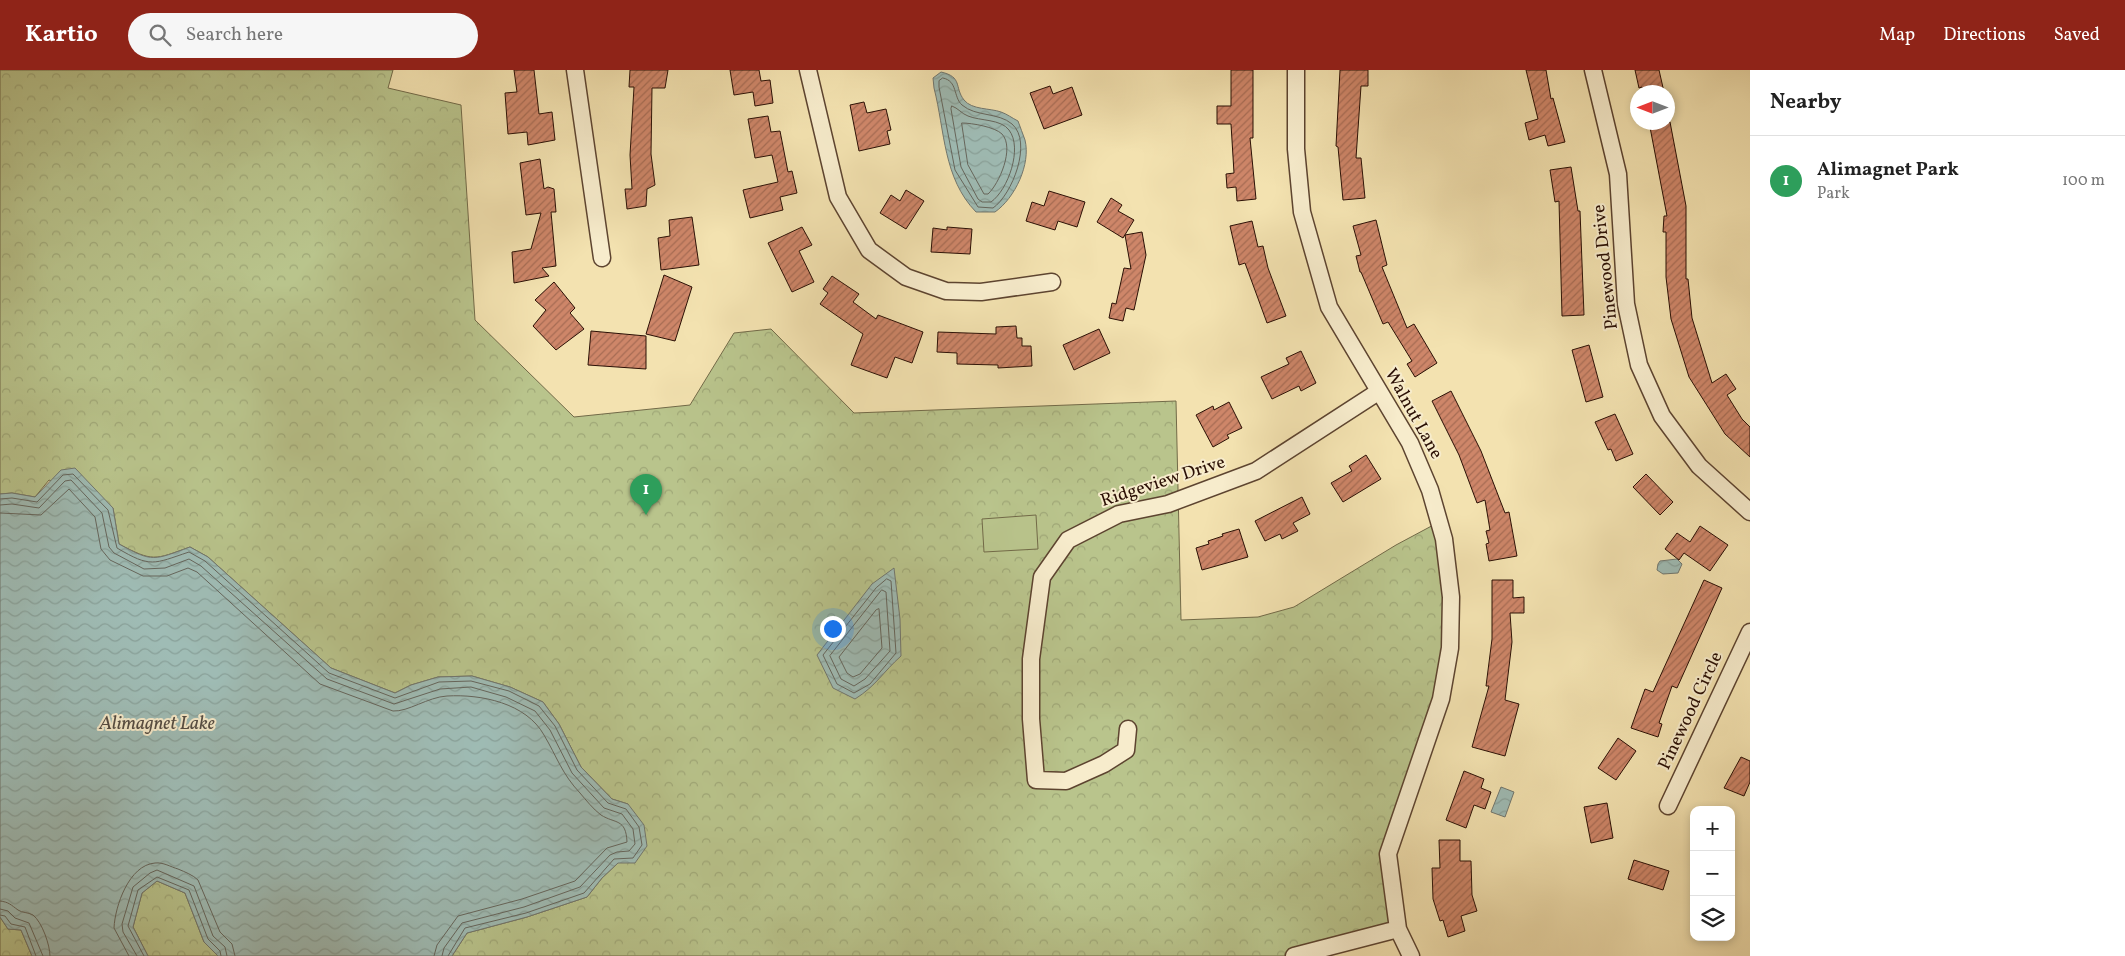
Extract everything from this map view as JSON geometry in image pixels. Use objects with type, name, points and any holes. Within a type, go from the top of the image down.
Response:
[{"type":"street","points":[[575,70],[602,258]]},
{"type":"street","points":[[808,70],[838,197],[869,250],[906,277],[946,291],[981,292],[1052,282]]},
{"type":"street","name":"Walnut Lane","points":[[1296,70],[1296,149],[1302,212],[1329,307],[1410,443],[1430,490],[1444,539],[1451,597],[1450,648],[1441,699],[1388,854],[1398,929],[1411,956]]},
{"type":"street","name":"Pinewood Drive","points":[[1593,70],[1618,174],[1626,304],[1640,365],[1662,416],[1699,466],[1750,512]]},
{"type":"street","name":"Ridgeview Drive","points":[[1128,730],[1126,750],[1104,764],[1066,781],[1036,780],[1031,719],[1031,659],[1042,577],[1068,540],[1119,514],[1168,504],[1256,472],[1378,392]]},
{"type":"street","name":"Pinewood Circle","points":[[1668,806],[1750,632]]},
{"type":"street","points":[[1294,956],[1398,929]]},
{"type":"green space","points":[[0,70],[393,70],[388,88],[461,105],[475,320],[574,417],[690,405],[734,333],[771,329],[854,413],[1176,401],[1181,620],[1258,617],[1294,607],[1396,545],[1439,522],[1450,648],[1388,854],[1398,929],[1294,956],[452,956],[467,933],[527,917],[587,897],[602,878],[618,863],[628,804],[612,799],[581,767],[559,724],[543,702],[510,687],[472,676],[438,677],[411,685],[395,693],[331,668],[208,557],[190,547],[161,557],[154,557],[139,554],[119,544],[113,508],[49,480],[35,497],[12,493],[0,494]]},
{"type":"green space","points":[[1036,515],[1038,549],[984,552],[982,519]]},
{"type":"green space","points":[[157,881],[185,893],[204,942],[218,956],[148,956],[133,927],[142,893]]},
{"type":"green space","points":[[0,917],[8,929],[21,930],[32,956],[0,956]]},
{"type":"water","points":[[941,72],[948,74],[955,80],[961,95],[967,103],[972,106],[1001,112],[1018,121],[1025,140],[1026,159],[1020,180],[1015,189],[995,212],[976,212],[965,199],[951,169],[934,88],[933,78]]},
{"type":"water","name":"Alimagnet Lake","points":[[75,468],[113,508],[119,544],[147,557],[161,557],[190,547],[208,557],[331,668],[395,693],[411,685],[438,677],[472,676],[510,687],[543,702],[559,724],[581,767],[612,799],[628,804],[644,825],[647,846],[635,863],[618,863],[602,878],[587,897],[527,917],[467,933],[452,956],[218,956],[204,942],[185,893],[157,881],[142,893],[133,927],[148,956],[32,956],[21,930],[8,929],[0,917],[0,494],[12,493],[35,497],[61,470]]},
{"type":"water","points":[[1677,559],[1682,564],[1678,573],[1663,574],[1657,570],[1660,561]]},
{"type":"water","points":[[894,568],[900,619],[901,656],[874,684],[855,699],[833,688],[817,655],[872,584]]},
{"type":"water","points":[[1501,787],[1514,792],[1505,817],[1491,812]]},
{"type":"building","points":[[514,70],[534,70],[539,114],[552,112],[555,140],[528,145],[527,132],[508,134],[505,93],[517,92]]},
{"type":"building","points":[[630,70],[668,70],[665,88],[652,88],[651,154],[655,185],[647,189],[646,206],[627,209],[625,189],[632,189],[630,155],[634,87],[629,87]]},
{"type":"building","points":[[730,70],[759,70],[761,81],[770,80],[773,103],[755,106],[753,92],[734,95]]},
{"type":"building","points":[[1231,70],[1253,70],[1253,138],[1250,138],[1256,199],[1237,201],[1236,187],[1227,188],[1226,174],[1234,173],[1231,124],[1217,124],[1217,106],[1231,106]]},
{"type":"building","points":[[1340,70],[1368,70],[1368,86],[1361,86],[1356,158],[1361,158],[1365,198],[1343,200],[1338,147],[1336,146]]},
{"type":"building","points":[[1526,70],[1546,70],[1551,99],[1553,98],[1565,142],[1548,146],[1545,135],[1529,140],[1525,123],[1538,119]]},
{"type":"building","points":[[1635,70],[1659,70],[1662,85],[1638,85]]},
{"type":"building","points":[[1050,86],[1053,94],[1072,87],[1082,115],[1044,129],[1030,93]]},
{"type":"building","points":[[864,102],[867,113],[886,109],[891,130],[887,131],[890,144],[859,151],[850,105]]},
{"type":"building","points":[[768,116],[771,132],[780,131],[788,172],[792,171],[797,193],[780,197],[783,210],[750,218],[743,190],[778,182],[772,155],[755,158],[748,119]]},
{"type":"building","points":[[1651,130],[1672,130],[1686,206],[1686,279],[1688,279],[1692,318],[1712,383],[1726,374],[1736,389],[1727,395],[1742,419],[1750,427],[1750,457],[1725,434],[1689,377],[1671,319],[1666,277],[1666,232],[1663,232],[1664,216],[1667,216]]},
{"type":"building","points":[[540,159],[544,189],[548,187],[554,189],[556,212],[551,212],[556,266],[542,268],[549,276],[514,283],[512,252],[531,249],[541,213],[526,215],[520,163]]},
{"type":"building","points":[[1571,167],[1578,211],[1580,211],[1584,315],[1562,316],[1559,201],[1555,202],[1550,170]]},
{"type":"building","points":[[906,190],[924,201],[906,229],[880,213],[891,195],[900,201]]},
{"type":"building","points":[[1049,191],[1085,202],[1077,227],[1058,221],[1055,230],[1026,221],[1032,202],[1044,206]]},
{"type":"building","points":[[1111,198],[1122,205],[1118,211],[1134,220],[1123,238],[1097,222]]},
{"type":"building","points":[[692,217],[699,265],[661,270],[658,238],[670,236],[669,220]]},
{"type":"building","points":[[1376,220],[1387,265],[1382,267],[1407,328],[1414,324],[1437,363],[1415,377],[1407,364],[1412,361],[1388,322],[1383,324],[1360,272],[1356,256],[1361,255],[1353,226]]},
{"type":"building","points":[[1252,221],[1258,247],[1263,246],[1268,268],[1286,316],[1267,323],[1245,263],[1239,265],[1230,226]]},
{"type":"building","points":[[802,227],[812,245],[799,251],[814,282],[792,292],[768,243]]},
{"type":"building","points":[[947,227],[972,229],[970,254],[931,252],[933,228],[947,230]]},
{"type":"building","points":[[1142,232],[1146,255],[1134,310],[1126,308],[1123,321],[1109,318],[1112,303],[1116,304],[1124,268],[1131,269],[1125,235]]},
{"type":"building","points":[[664,275],[692,287],[675,341],[646,334]]},
{"type":"building","points":[[832,276],[859,294],[853,302],[876,319],[878,315],[923,332],[912,363],[895,357],[887,378],[851,365],[863,334],[820,304],[828,293],[823,289]]},
{"type":"building","points":[[554,282],[575,308],[570,313],[584,329],[556,350],[533,326],[546,310],[535,300]]},
{"type":"building","points":[[1016,326],[1017,338],[1022,338],[1022,346],[1031,346],[1032,366],[998,368],[998,365],[957,364],[957,353],[937,352],[938,332],[996,334],[996,327]]},
{"type":"building","points":[[1099,329],[1110,353],[1074,370],[1063,345]]},
{"type":"building","points":[[591,331],[646,336],[646,369],[588,365]]},
{"type":"building","points":[[1589,345],[1603,397],[1586,402],[1572,350]]},
{"type":"building","points":[[1301,351],[1316,383],[1301,391],[1299,386],[1272,399],[1261,377],[1289,364],[1286,358]]},
{"type":"building","points":[[1451,391],[1481,451],[1505,513],[1509,512],[1517,556],[1489,561],[1486,544],[1489,543],[1486,531],[1490,530],[1485,500],[1477,503],[1459,455],[1432,401]]},
{"type":"building","points":[[1229,402],[1242,428],[1227,435],[1229,438],[1213,447],[1196,415],[1213,406],[1214,410]]},
{"type":"building","points":[[1615,414],[1633,454],[1616,461],[1611,449],[1608,450],[1595,422]]},
{"type":"building","points":[[1366,455],[1381,479],[1343,502],[1331,483],[1352,471],[1349,466]]},
{"type":"building","points":[[1646,474],[1673,502],[1660,515],[1633,487]]},
{"type":"building","points":[[1302,497],[1310,514],[1293,523],[1298,531],[1282,539],[1280,534],[1265,541],[1255,521]]},
{"type":"building","points":[[1700,526],[1728,545],[1710,571],[1684,553],[1679,560],[1665,549],[1677,533],[1690,542]]},
{"type":"building","points":[[1239,529],[1248,557],[1202,570],[1196,548],[1209,544],[1208,541],[1223,536],[1222,534]]},
{"type":"building","points":[[1492,580],[1513,580],[1513,598],[1524,597],[1524,613],[1510,613],[1512,642],[1505,700],[1519,704],[1505,756],[1472,747],[1489,686],[1486,686],[1492,639]]},
{"type":"building","points":[[1704,580],[1722,588],[1677,688],[1672,686],[1659,723],[1662,724],[1658,737],[1631,728],[1645,689],[1653,692]]},
{"type":"building","points":[[1618,738],[1636,751],[1616,780],[1598,768]]},
{"type":"building","points":[[1741,757],[1750,761],[1750,782],[1744,796],[1724,788]]},
{"type":"building","points":[[1464,771],[1484,779],[1481,788],[1491,792],[1485,809],[1474,805],[1466,828],[1446,820]]},
{"type":"building","points":[[1607,803],[1613,838],[1591,843],[1584,807]]},
{"type":"building","points":[[1439,840],[1460,840],[1460,861],[1471,861],[1472,895],[1477,911],[1461,916],[1465,931],[1448,937],[1443,920],[1440,921],[1433,899],[1432,868],[1440,868]]},
{"type":"building","points":[[1634,860],[1669,871],[1663,890],[1628,879]]},
{"type":"place","name":"Alimagnet Park","points":[[646,515]]}]
